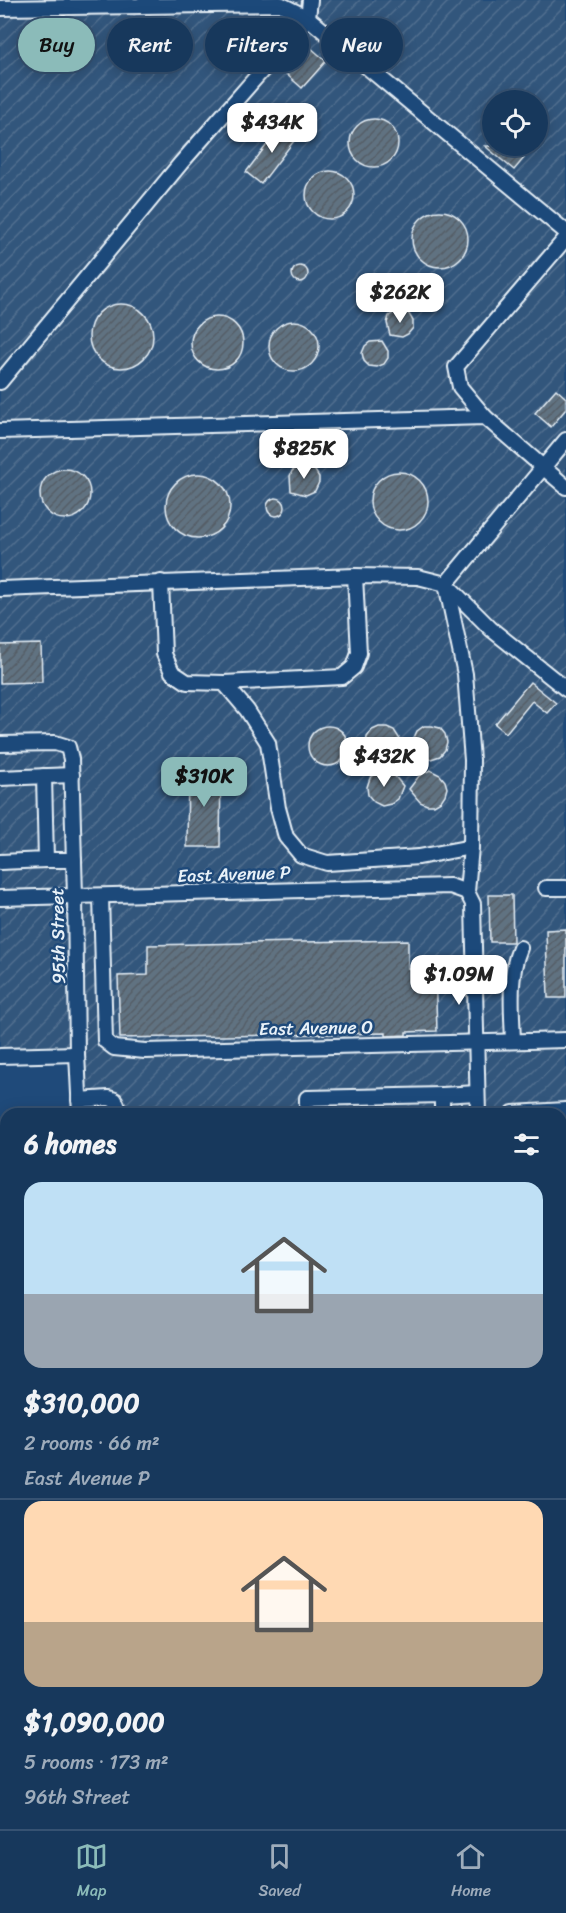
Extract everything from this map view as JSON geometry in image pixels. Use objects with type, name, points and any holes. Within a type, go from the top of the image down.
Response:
[{"type":"street","points":[[4,5],[280,4],[308,18],[310,0]]},
{"type":"street","points":[[309,19],[566,232]]},
{"type":"street","points":[[0,382],[181,163],[261,72]]},
{"type":"street","points":[[566,238],[456,367],[460,387],[485,417],[566,487]]},
{"type":"street","points":[[0,431],[485,417]]},
{"type":"street","points":[[446,584],[566,441]]},
{"type":"street","points":[[161,582],[164,654],[172,672],[187,682],[224,683],[342,677],[354,667],[359,653],[355,576]]},
{"type":"street","points":[[0,589],[355,576],[418,577],[446,584],[491,629],[566,689]]},
{"type":"street","points":[[446,584],[465,674],[472,760],[471,847],[467,892],[473,904],[478,1108]]},
{"type":"street","points":[[224,683],[247,710],[268,743],[278,808],[286,837],[301,855],[327,862],[418,857],[471,847]]},
{"type":"street","name":"95th Street","points":[[0,744],[55,742],[68,747],[71,757],[80,1108]]},
{"type":"street","points":[[0,778],[72,775]]},
{"type":"street","points":[[44,776],[46,860]]},
{"type":"street","points":[[0,862],[74,860]]},
{"type":"street","name":"East Avenue P","points":[[0,898],[450,886],[467,892]]},
{"type":"street","points":[[546,888],[566,888]]},
{"type":"street","points":[[77,1011],[104,1011],[101,896]]},
{"type":"street","points":[[513,1041],[514,963],[520,948]]},
{"type":"street","name":"East Avenue O","points":[[104,1011],[105,1041],[114,1048],[145,1051],[566,1040]]},
{"type":"street","points":[[0,1056],[77,1054]]},
{"type":"street","points":[[307,1108],[307,1098],[477,1093]]},
{"type":"street","points":[[442,1095],[442,1108]]},
{"type":"street","points":[[79,1100],[109,1098],[115,1100],[118,1108]]},
{"type":"shaded area","points":[[0,0],[566,0],[566,1108],[74,1108],[70,1046],[0,1048]]},
{"type":"building","points":[[309,48],[321,57],[321,67],[302,88],[286,74],[288,72],[309,72]]},
{"type":"building","points":[[369,119],[379,119],[394,129],[398,143],[397,152],[388,163],[379,167],[369,167],[354,157],[350,148],[350,138],[360,123]]},
{"type":"building","points":[[282,125],[297,137],[261,184],[246,172]]},
{"type":"building","points":[[497,156],[522,156],[524,158],[514,170]]},
{"type":"building","points":[[325,171],[335,171],[350,181],[354,195],[353,204],[344,215],[335,219],[325,219],[310,209],[306,200],[306,190],[316,175]]},
{"type":"building","points":[[440,211],[451,213],[460,219],[466,228],[468,239],[466,250],[460,259],[451,265],[440,267],[429,265],[420,259],[414,250],[412,239],[414,228],[420,219],[429,213]]},
{"type":"building","points":[[297,266],[303,266],[308,274],[306,280],[297,282],[292,277],[292,271]]},
{"type":"building","points":[[121,304],[139,310],[147,318],[153,336],[147,354],[139,362],[121,368],[103,362],[95,354],[89,336],[95,318],[103,310]]},
{"type":"building","points":[[403,311],[409,314],[413,321],[413,328],[402,337],[390,335],[387,323],[389,316]]},
{"type":"building","points":[[212,317],[222,317],[236,324],[243,343],[236,362],[222,369],[212,369],[202,365],[195,358],[191,348],[191,338],[195,328],[202,321]]},
{"type":"building","points":[[299,321],[312,328],[318,336],[318,356],[312,364],[304,370],[289,371],[276,364],[270,356],[269,341],[276,328],[284,322]]},
{"type":"building","points":[[382,341],[388,351],[388,358],[384,364],[377,367],[369,366],[364,361],[362,353],[365,346],[370,342]]},
{"type":"building","points":[[556,389],[566,398],[566,409],[551,427],[535,413]]},
{"type":"building","points":[[300,466],[314,469],[319,477],[315,491],[306,495],[291,491],[290,476],[292,471]]},
{"type":"building","points":[[65,469],[74,471],[85,480],[90,494],[88,503],[79,514],[65,519],[56,517],[45,508],[40,494],[42,485],[51,474]]},
{"type":"building","points":[[399,472],[415,477],[423,485],[428,501],[423,517],[415,525],[399,530],[383,525],[375,517],[370,501],[375,485],[383,477]]},
{"type":"building","points":[[198,474],[216,479],[221,483],[225,488],[230,506],[225,524],[221,529],[216,533],[198,538],[180,533],[175,529],[171,524],[166,506],[171,488],[175,483],[180,479]]},
{"type":"building","points":[[276,498],[282,501],[285,507],[282,513],[276,516],[270,513],[267,507],[270,501]]},
{"type":"building","points":[[41,644],[42,682],[0,683],[0,645]]},
{"type":"building","points":[[530,682],[556,703],[547,713],[532,701],[506,733],[495,724]]},
{"type":"building","points":[[328,726],[336,727],[342,732],[347,738],[347,754],[342,760],[336,765],[328,766],[320,765],[314,760],[309,754],[308,746],[309,738],[314,732],[320,727]]},
{"type":"building","points":[[424,726],[440,728],[447,742],[440,756],[428,760],[418,754],[412,742],[417,731]]},
{"type":"building","points":[[379,727],[394,730],[401,741],[397,753],[383,765],[369,752],[366,745],[367,737],[372,730]]},
{"type":"building","points":[[188,768],[221,769],[220,847],[187,847]]},
{"type":"building","points":[[381,770],[394,775],[403,786],[398,799],[382,806],[368,795],[367,787],[370,778]]},
{"type":"building","points":[[430,770],[440,775],[447,788],[441,801],[434,805],[420,802],[409,789],[419,776]]},
{"type":"building","points":[[489,895],[512,895],[513,942],[490,942]]},
{"type":"building","points":[[566,929],[566,998],[548,998],[546,930]]},
{"type":"building","points":[[408,940],[408,969],[435,969],[437,1031],[406,1032],[406,1035],[386,1036],[386,1033],[120,1038],[118,976],[148,975],[148,945]]}]
